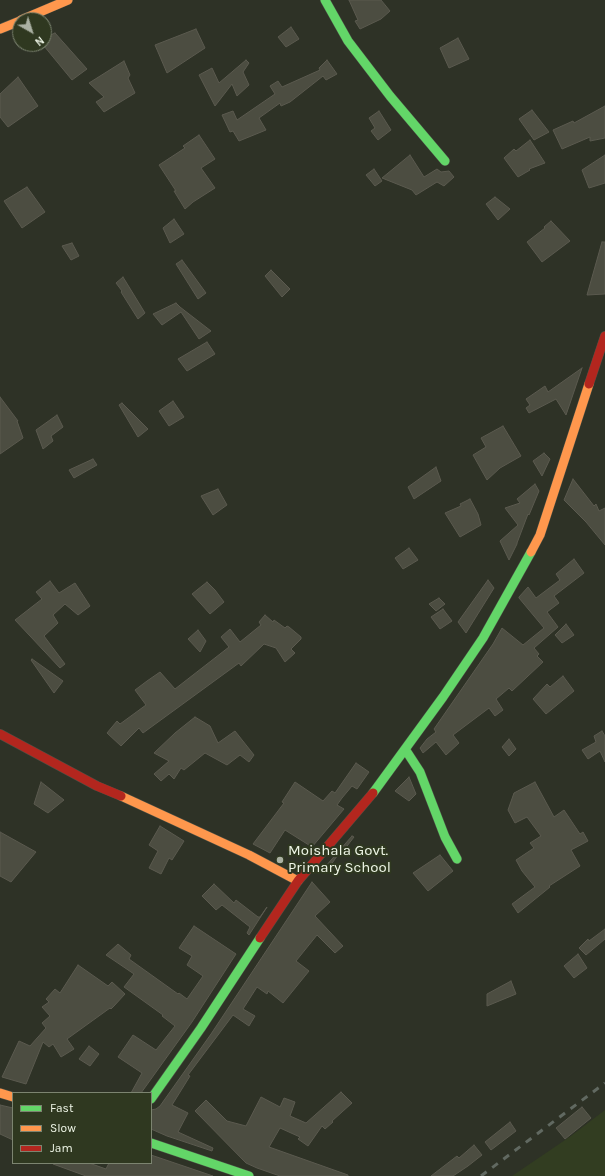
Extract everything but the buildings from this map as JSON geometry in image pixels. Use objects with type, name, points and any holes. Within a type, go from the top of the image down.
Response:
[{"type":"street","points":[[40,12],[68,0]]},
{"type":"street","points":[[325,0],[348,41],[390,96],[445,161]]},
{"type":"street","points":[[0,29],[12,24]]},
{"type":"street","points":[[152,1099],[201,1028],[298,881],[373,793],[443,697],[483,638],[540,535],[605,336]]},
{"type":"street","points":[[0,734],[97,786],[145,806],[249,854],[298,881]]},
{"type":"street","points":[[405,749],[420,772],[445,837],[458,859]]},
{"type":"street","points":[[0,1093],[12,1097]]},
{"type":"street","points":[[152,1143],[249,1176]]},
{"type":"shaded area","points":[[605,1110],[605,1176],[512,1176],[571,1136]]},
{"type":"railway","points":[[481,1176],[605,1083]]},
{"type":"traffic: fast","points":[[325,0],[348,41],[390,96],[445,161]]},
{"type":"traffic: fast","points":[[373,793],[443,697],[483,638],[531,552]]},
{"type":"traffic: fast","points":[[405,749],[420,772],[445,837],[457,859]]},
{"type":"traffic: fast","points":[[152,1098],[201,1028],[260,938]]},
{"type":"traffic: fast","points":[[152,1143],[249,1176]]},
{"type":"traffic: slow","points":[[40,12],[68,0]]},
{"type":"traffic: slow","points":[[0,29],[12,24]]},
{"type":"traffic: slow","points":[[531,552],[540,535],[589,384]]},
{"type":"traffic: slow","points":[[121,796],[249,855],[298,881]]},
{"type":"traffic: slow","points":[[0,1093],[12,1097]]},
{"type":"traffic: jam","points":[[589,384],[605,336]]},
{"type":"traffic: jam","points":[[0,734],[97,786],[121,796]]},
{"type":"traffic: jam","points":[[260,938],[298,881],[373,793]]},
{"type":"place","name":"Moishala Govt. Primary School","points":[[280,860]]}]
